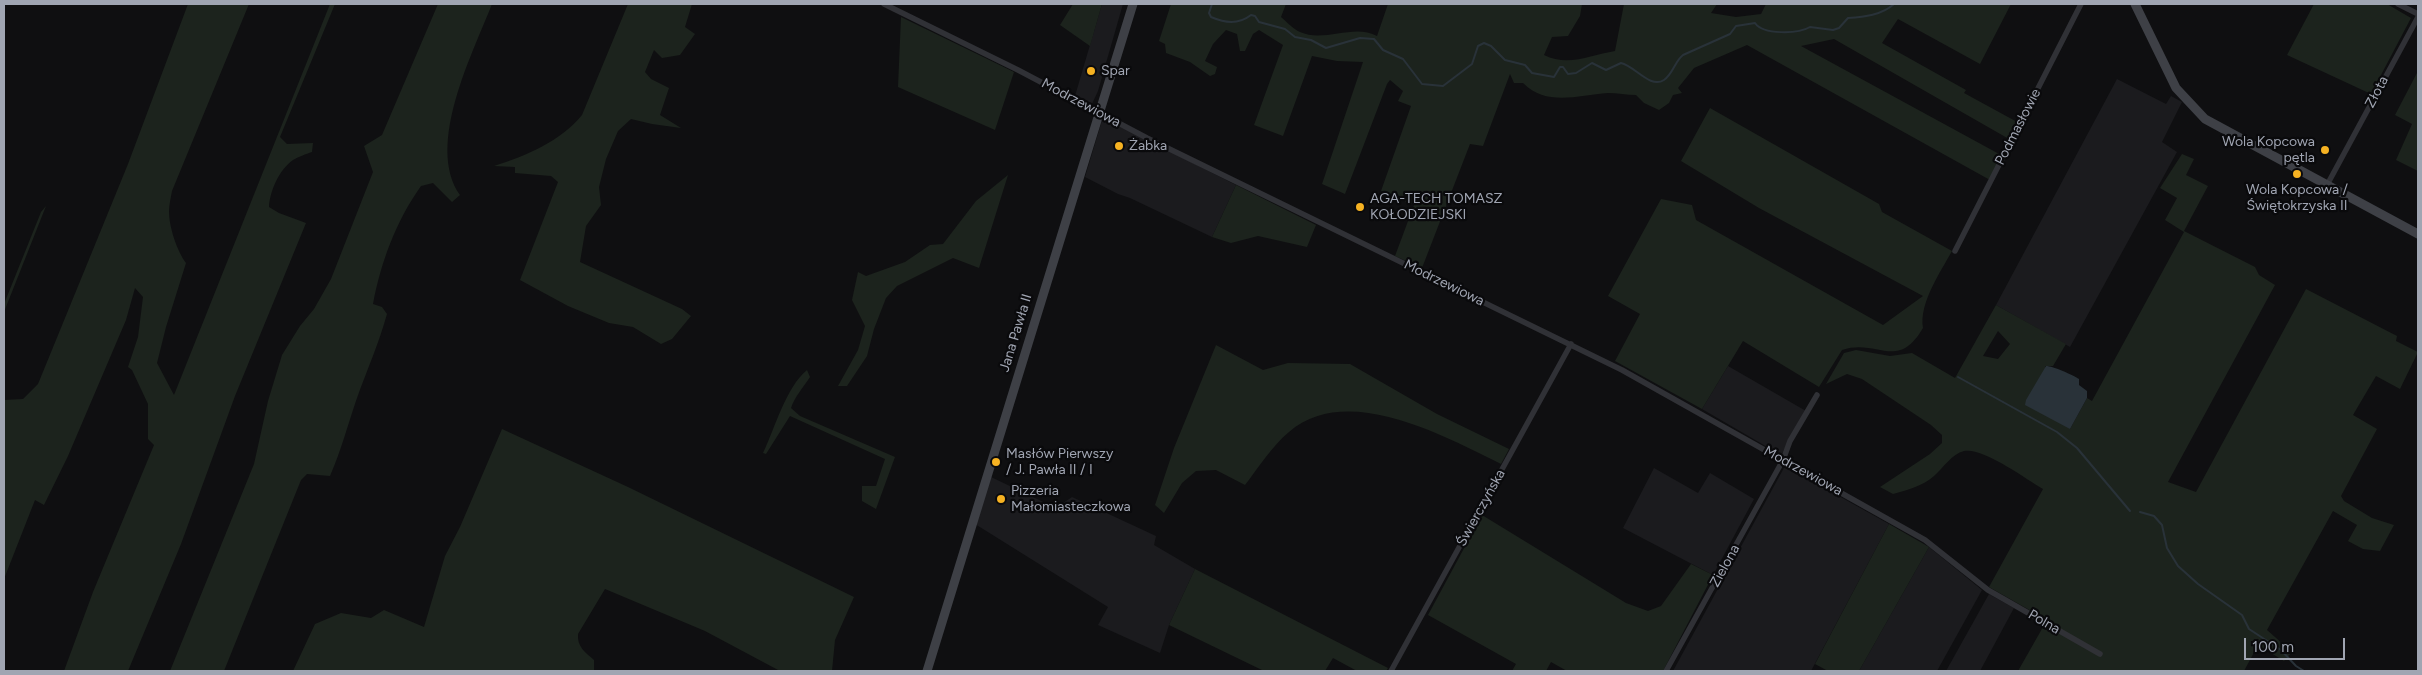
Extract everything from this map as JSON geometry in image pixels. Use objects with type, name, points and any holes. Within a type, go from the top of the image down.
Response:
[{"type":"main road","name":"Jana Pawła II","points":[[926,671],[1134,4]]},
{"type":"main road","points":[[2135,4],[2176,88],[2205,119],[2418,234]]},
{"type":"street","name":"Modrzewiowa","points":[[884,4],[1100,112],[1147,138],[1571,344],[1925,540],[1988,590]]},
{"type":"street","name":"Podmasłowie","points":[[1955,251],[2081,4]]},
{"type":"street","points":[[2398,4],[2418,16]]},
{"type":"street","name":"Złota","points":[[2327,185],[2418,16]]},
{"type":"street","name":"Świerczyńska","points":[[1391,671],[1571,344]]},
{"type":"street","name":"Zielona","points":[[1666,671],[1783,460],[1790,441],[1817,395]]},
{"type":"street","name":"Polna","points":[[1988,590],[2100,654]]},
{"type":"shaded area","points":[[188,4],[249,4],[172,191],[169,209],[170,224],[186,263],[157,363],[174,395],[330,4],[335,4],[280,137],[287,144],[313,143],[312,152],[293,160],[283,169],[273,188],[269,207],[279,213],[306,223],[235,396],[181,544],[128,671],[64,671],[93,592],[154,445],[148,439],[148,404],[132,370],[128,367],[138,337],[143,297],[135,288],[126,320],[68,456],[44,505],[35,500],[4,579],[4,400],[23,399],[38,384],[128,164]]},
{"type":"shaded area","points":[[438,4],[492,4],[464,73],[450,126],[448,151],[451,174],[460,195],[452,202],[433,183],[421,186],[404,213],[385,257],[373,304],[382,307],[387,314],[334,467],[330,476],[307,474],[301,480],[224,671],[170,671],[254,464],[268,401],[282,355],[300,326],[314,309],[331,279],[373,172],[364,146],[382,135]]},
{"type":"shaded area","points":[[628,4],[692,4],[685,27],[695,34],[680,55],[662,58],[654,50],[645,72],[651,79],[669,88],[660,115],[681,128],[631,119],[618,131],[606,159],[599,187],[601,205],[586,226],[580,262],[682,309],[691,316],[672,339],[661,344],[633,327],[609,323],[568,306],[520,280],[558,182],[551,176],[515,173],[515,167],[494,166],[553,140],[564,133],[582,115]]},
{"type":"shaded area","points":[[1073,4],[1102,4],[1090,46],[1060,25]]},
{"type":"shaded area","points":[[1102,4],[1123,4],[1098,91],[1092,104],[1075,96]]},
{"type":"shaded area","points":[[1171,4],[1286,4],[1281,17],[1300,32],[1309,35],[1329,35],[1359,31],[1377,36],[1388,4],[1582,4],[1580,16],[1568,36],[1552,37],[1544,55],[1562,60],[1571,60],[1615,51],[1624,4],[1717,4],[1711,13],[1736,17],[1761,14],[1766,4],[2011,4],[1980,64],[1898,19],[1882,43],[1966,90],[1964,93],[2019,123],[1990,180],[1747,45],[1694,68],[1678,88],[1682,93],[1673,95],[1669,103],[1659,110],[1644,103],[1636,95],[1608,93],[1563,98],[1542,95],[1523,83],[1514,83],[1510,74],[1483,146],[1470,144],[1422,268],[1395,256],[1414,205],[1381,191],[1411,106],[1398,101],[1403,91],[1390,80],[1387,84],[1345,194],[1322,184],[1363,62],[1337,61],[1312,56],[1283,136],[1254,125],[1283,45],[1259,30],[1253,34],[1245,51],[1240,51],[1237,34],[1226,30],[1213,44],[1205,61],[1217,67],[1215,74],[1210,76],[1190,62],[1166,53],[1165,44],[1159,41]],"holes":[[[1834,39],[2009,139],[2001,155],[1801,46]]]},
{"type":"shaded area","points":[[2314,4],[2387,4],[2411,18],[2371,94],[2287,55]]},
{"type":"shaded area","points":[[901,17],[1014,72],[995,130],[898,87]]},
{"type":"shaded area","points":[[2418,71],[2418,171],[2396,160],[2412,124],[2395,115]]},
{"type":"shaded area","points":[[2117,79],[2166,104],[2171,96],[2182,102],[2162,142],[2177,152],[2070,347],[1996,305]]},
{"type":"shaded area","points":[[1710,108],[1879,204],[1882,212],[1952,251],[1927,298],[1924,309],[1923,328],[1914,341],[1904,348],[1895,351],[1855,347],[1842,350],[1819,387],[1743,341],[1702,409],[1615,361],[1640,314],[1608,296],[1661,199],[1692,205],[1696,220],[1883,325],[1923,296],[1759,208],[1681,161]]},
{"type":"shaded area","points":[[1103,117],[1236,185],[1212,237],[1085,177]]},
{"type":"shaded area","points":[[2182,154],[2194,159],[2186,175],[2208,186],[2184,231],[2255,267],[2259,275],[2275,285],[2168,482],[2196,492],[2306,289],[2397,336],[2396,341],[2418,352],[2400,389],[2376,376],[2353,415],[2377,429],[2341,496],[2344,501],[2372,518],[2394,525],[2380,551],[2363,549],[2348,541],[2357,525],[2333,511],[2267,630],[2292,652],[2284,661],[2258,645],[2244,671],[2018,671],[2047,620],[1989,587],[2043,489],[1993,459],[1972,451],[1964,451],[1952,458],[1925,482],[1893,494],[1880,487],[1930,454],[1942,443],[1942,435],[1931,425],[1862,379],[1847,374],[1826,384],[1844,353],[1856,350],[1890,356],[1912,353],[1955,378],[1996,305],[2066,344],[2053,366],[2045,366],[2070,429],[2087,398],[2092,401],[2184,232],[2165,220],[2177,198],[2160,188]],"holes":[[[1998,331],[2010,344],[1998,359],[1983,356]]]},
{"type":"shaded area","points":[[1008,175],[979,268],[953,258],[897,286],[886,298],[874,329],[867,356],[847,386],[838,386],[858,350],[865,326],[852,300],[858,272],[866,276],[905,262],[930,245],[943,244],[976,201]]},
{"type":"shaded area","points":[[1236,185],[1316,225],[1307,247],[1258,236],[1231,243],[1212,237]]},
{"type":"shaded area","points":[[46,206],[4,312],[4,304],[41,212]]},
{"type":"shaded area","points":[[1216,345],[1263,370],[1288,363],[1350,364],[1437,414],[1509,449],[1501,464],[1424,428],[1367,413],[1339,412],[1312,418],[1289,432],[1271,450],[1245,485],[1216,470],[1196,471],[1182,483],[1164,513],[1155,505],[1174,448]]},
{"type":"shaded area","points":[[1728,366],[1806,411],[1781,455],[1702,409]]},
{"type":"shaded area","points":[[2046,366],[2053,367],[2079,379],[2079,385],[2087,391],[2087,398],[2070,429],[2025,405]]},
{"type":"shaded area","points":[[807,370],[810,377],[791,408],[800,416],[895,457],[876,509],[862,501],[862,486],[876,486],[885,459],[790,416],[766,454],[763,453],[787,397]]},
{"type":"shaded area","points":[[502,429],[628,487],[854,597],[835,640],[832,671],[780,671],[705,631],[605,589],[578,634],[580,646],[594,660],[594,671],[293,671],[315,624],[341,613],[371,618],[384,610],[424,627],[445,556],[460,527]]},
{"type":"shaded area","points":[[1785,466],[1889,524],[1811,671],[1673,671]]},
{"type":"shaded area","points":[[1654,468],[1698,493],[1710,473],[1754,499],[1713,575],[1623,528]]},
{"type":"shaded area","points":[[991,477],[1056,508],[1072,497],[1156,536],[1154,545],[1195,569],[1169,625],[1160,653],[1098,625],[1108,607],[975,524]]},
{"type":"shaded area","points":[[1482,515],[1626,603],[1648,611],[1661,606],[1691,564],[1713,575],[1663,671],[1567,671],[1551,662],[1546,671],[1512,671],[1516,664],[1428,615]]},
{"type":"shaded area","points":[[1889,524],[1929,547],[1859,671],[1828,671],[1815,664]]},
{"type":"shaded area","points":[[1929,547],[1982,590],[1937,671],[1859,671]]},
{"type":"shaded area","points":[[1195,569],[1388,668],[1386,671],[1357,671],[1333,658],[1325,671],[1264,671],[1169,625]]},
{"type":"shaded area","points":[[1989,594],[2014,608],[1980,671],[1946,671]]},
{"type":"waterway","points":[[1212,4],[1209,13],[1211,17],[1216,19],[1236,22],[1251,15],[1255,16],[1259,22],[1285,29],[1295,37],[1311,40],[1326,48],[1360,38],[1374,39],[1383,50],[1403,59],[1422,84],[1443,86],[1472,64],[1478,46],[1484,43],[1491,46],[1505,60],[1525,65],[1532,73],[1554,77],[1560,67],[1563,67],[1568,74],[1576,73],[1592,63],[1606,70],[1621,63],[1653,82],[1659,82],[1667,77],[1683,55],[1730,34],[1736,26],[1755,23],[1765,30],[1781,32],[1797,31],[1810,27],[1833,30],[1839,28],[1848,18],[1878,13],[1894,4]]},
{"type":"waterway","points":[[1958,377],[2057,432],[2077,448],[2130,511]]},
{"type":"waterway","points":[[2140,512],[2154,516],[2162,525],[2167,548],[2178,566],[2198,584],[2242,615],[2249,629],[2281,650],[2296,666],[2304,671]]},
{"type":"place","name":"Spar","points":[[1091,71]]},
{"type":"place","name":"Żabka","points":[[1119,146]]},
{"type":"place","name":"Wola Kopcowa pętla","points":[[2325,150]]},
{"type":"place","name":"Wola Kopcowa / Świętokrzyska II","points":[[2297,174]]},
{"type":"place","name":"AGA-TECH TOMASZ KOŁODZIEJSKI","points":[[1360,207]]},
{"type":"place","name":"Masłów Pierwszy / J. Pawła II / I","points":[[996,462]]},
{"type":"place","name":"Pizzeria Małomiasteczkowa","points":[[1001,499]]}]
